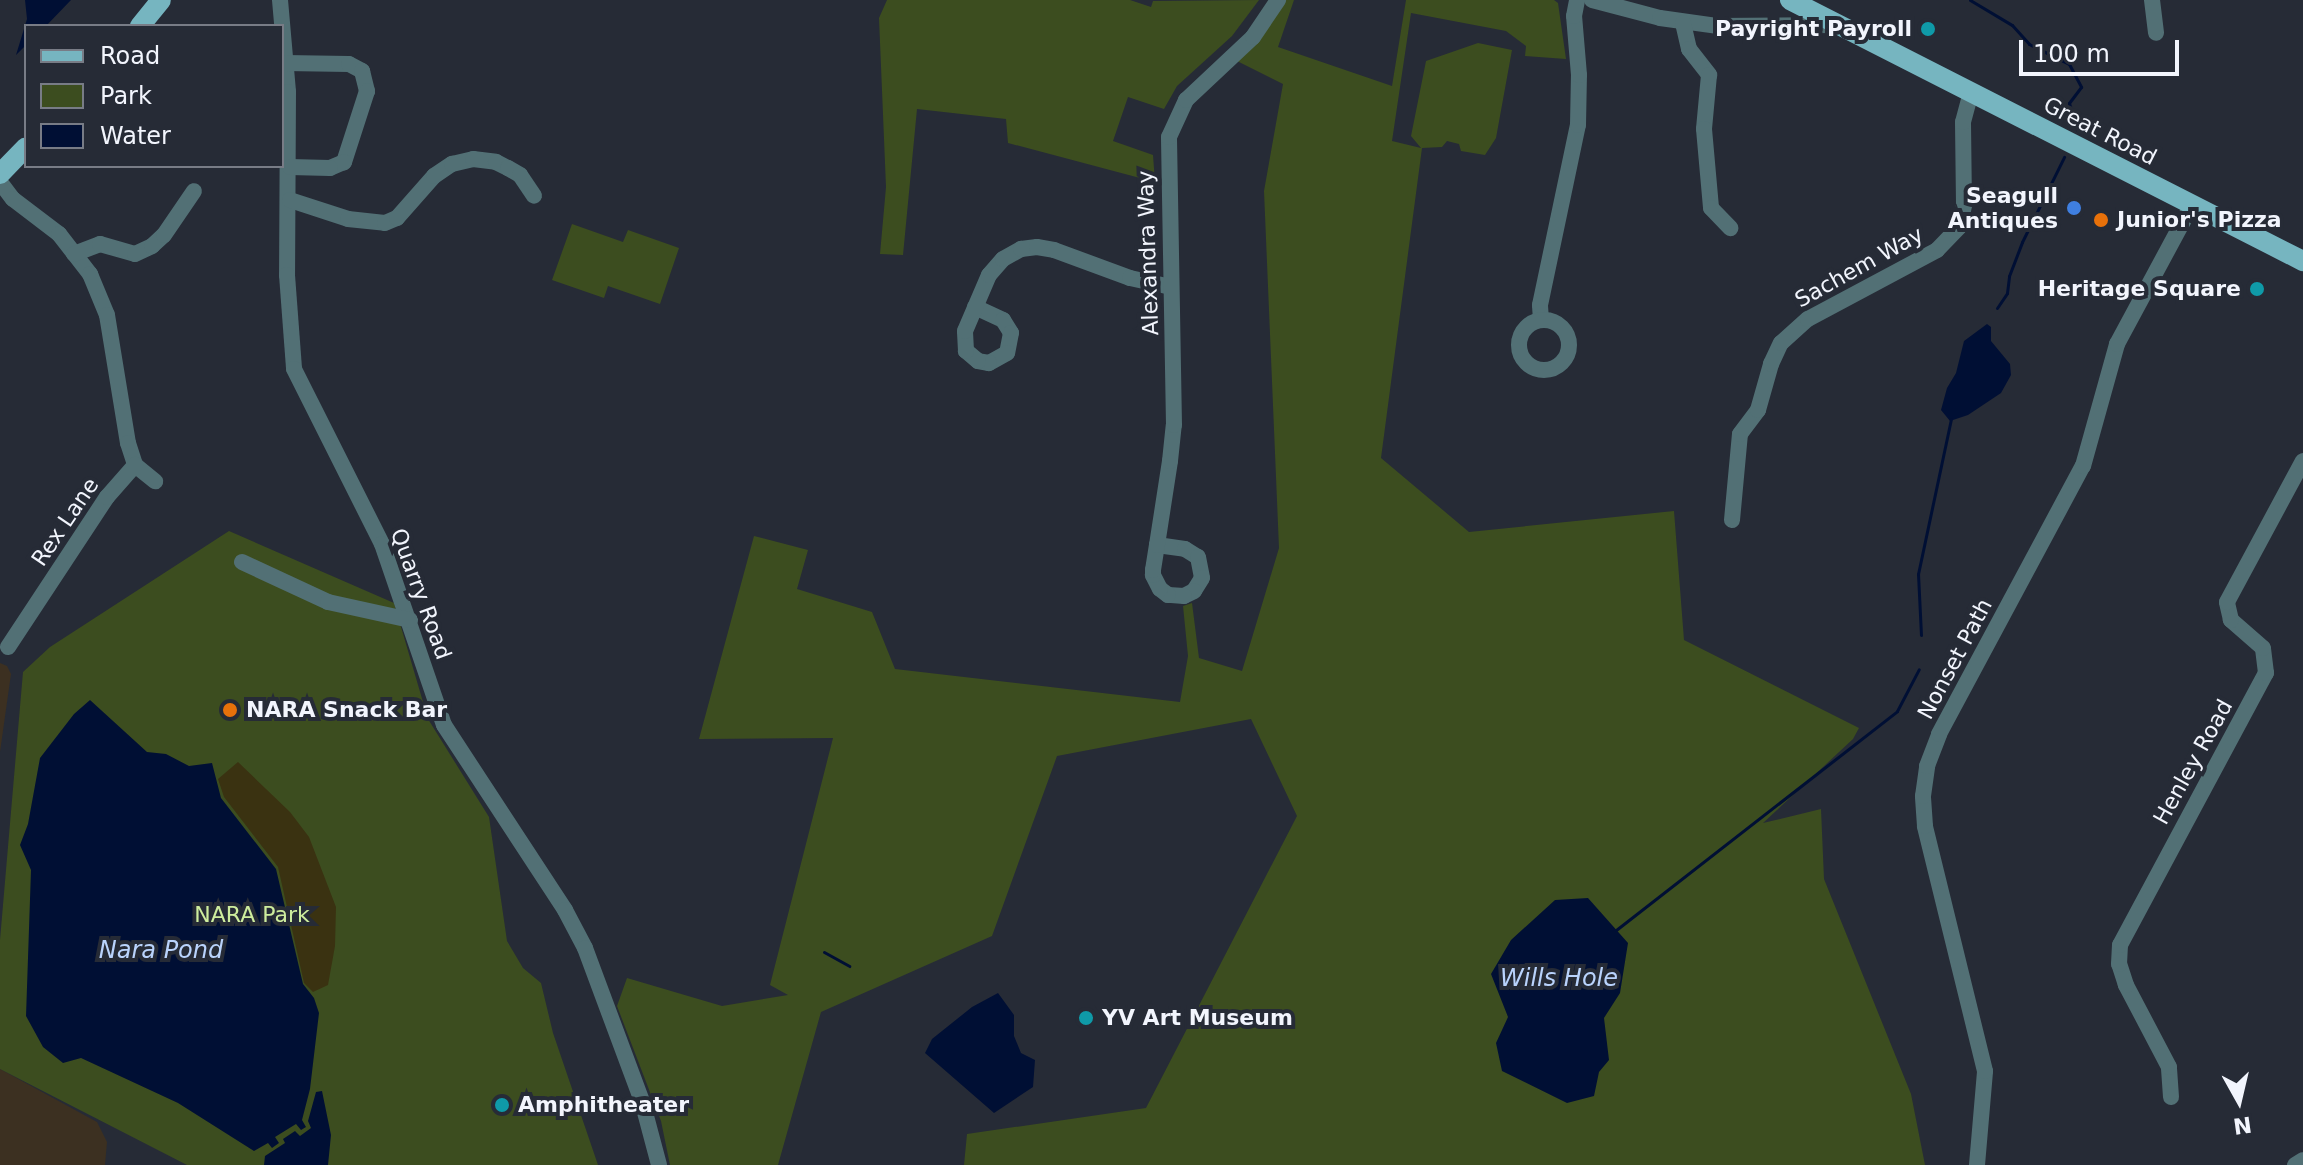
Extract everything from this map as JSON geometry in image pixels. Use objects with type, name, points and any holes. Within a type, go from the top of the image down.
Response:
[{"type":"main road","points":[[142,24],[161,0]]},
{"type":"main road","name":"Great Road","points":[[1789,0],[2303,261]]},
{"type":"main road","points":[[0,174],[24,149]]},
{"type":"street","name":"Quarry Road","points":[[280,0],[282,24]]},
{"type":"street","name":"Alexandra Way","points":[[1157,545],[1174,425],[1167,171],[1172,124],[1186,100],[1253,37],[1278,0]]},
{"type":"street","points":[[1541,320],[1540,305],[1578,125],[1579,75],[1574,16],[1577,0]]},
{"type":"street","points":[[1592,0],[1683,23],[1752,27],[1836,25]]},
{"type":"street","points":[[1752,27],[1774,20],[1789,0]]},
{"type":"street","points":[[2152,0],[2156,33]]},
{"type":"street","points":[[1683,23],[1689,49],[1709,75],[1704,129],[1711,208],[1730,228]]},
{"type":"street","name":"Quarry Road","points":[[284,50],[290,167],[287,275],[294,369],[382,544],[444,725],[565,910],[585,948],[642,1101],[659,1165]]},
{"type":"street","points":[[285,63],[349,64],[362,71],[367,91],[344,162],[330,168],[290,167]]},
{"type":"street","name":"Sachem Way","points":[[1732,520],[1740,434],[1758,410],[1771,364],[1781,343],[1808,319],[1937,250],[1960,226],[1964,205],[1963,122],[1971,92]]},
{"type":"street","points":[[290,200],[348,219],[385,223],[397,218],[434,176],[452,164],[473,159],[496,162],[520,175],[534,196]]},
{"type":"street","points":[[0,182],[13,199],[59,234],[90,274],[107,315],[124,428],[135,465],[155,481]]},
{"type":"street","points":[[74,254],[100,244],[135,254],[152,246],[164,235],[194,191]]},
{"type":"street","name":"Nonset Path","points":[[1977,1165],[1985,1071],[1925,826],[1923,796],[1927,766],[1939,734],[2080,473],[2095,435],[2117,344],[2192,205]]},
{"type":"street","points":[[975,307],[989,275],[1000,262],[1030,247],[1054,250],[1130,278],[1171,287]]},
{"type":"street","name":"Henley Road","points":[[2171,1097],[2169,1067],[2126,985],[2119,964],[2120,945],[2266,673],[2263,648],[2231,620],[2227,602],[2303,461]]},
{"type":"street","name":"Rex Lane","points":[[8,647],[107,497],[135,465]]},
{"type":"street","points":[[242,562],[328,602],[410,620]]},
{"type":"street","points":[[2295,1165],[2303,1160]]},
{"type":"shaded area","points":[[0,663],[7,666],[11,674],[0,752]]},
{"type":"shaded area","points":[[0,1069],[97,1122],[107,1142],[105,1165],[0,1165]]},
{"type":"green space","points":[[887,0],[1130,0],[1151,7],[1153,1],[1259,0],[1232,36],[1177,86],[1164,109],[1128,97],[1113,141],[1153,155],[1155,182],[1008,143],[1006,119],[917,109],[903,255],[880,254],[886,187],[879,18]]},
{"type":"green space","points":[[1282,0],[1294,0],[1278,47],[1392,86],[1406,0],[1554,0],[1558,3],[1566,59],[1525,56],[1526,46],[1506,31],[1411,13],[1392,141],[1421,148],[1411,136],[1426,61],[1478,43],[1512,50],[1496,138],[1485,155],[1461,151],[1459,144],[1447,141],[1442,147],[1422,148],[1381,458],[1469,532],[1674,511],[1684,640],[1859,728],[1853,739],[1763,823],[1821,809],[1824,879],[1911,1094],[1925,1165],[964,1165],[967,1134],[1146,1108],[1297,816],[1251,719],[1057,756],[992,936],[821,1012],[778,1165],[670,1165],[661,1121],[617,1006],[627,978],[722,1006],[788,995],[770,985],[833,738],[699,739],[754,536],[808,550],[797,589],[872,612],[895,669],[1180,702],[1188,656],[1183,606],[1192,603],[1199,658],[1242,671],[1279,548],[1264,191],[1283,84],[1235,60]]},
{"type":"green space","points":[[572,224],[623,242],[628,230],[679,248],[660,304],[608,286],[604,298],[552,280]]},
{"type":"green space","name":"NARA Park","points":[[229,531],[394,603],[428,719],[489,817],[507,941],[523,968],[541,983],[553,1033],[598,1165],[187,1165],[0,1069],[0,940],[23,672],[50,647]]},
{"type":"sand","points":[[238,762],[290,812],[309,837],[336,907],[335,946],[328,985],[313,992],[304,983],[278,867],[224,797],[218,779]]},
{"type":"water","points":[[25,0],[71,0],[48,24],[25,24]]},
{"type":"water","points":[[24,29],[24,47],[16,55]]},
{"type":"water","points":[[1987,324],[1991,327],[1991,341],[2010,364],[2011,375],[2001,393],[1968,415],[1950,421],[1941,410],[1947,388],[1956,373],[1964,341]]},
{"type":"water","name":"Nara Pond","points":[[90,700],[147,752],[166,754],[189,766],[212,763],[221,798],[276,869],[303,984],[314,998],[319,1013],[310,1089],[302,1120],[306,1127],[301,1130],[296,1124],[275,1137],[279,1143],[272,1148],[268,1143],[254,1151],[178,1103],[81,1058],[63,1063],[43,1047],[26,1016],[31,870],[20,845],[28,824],[40,758],[74,714]]},
{"type":"water","name":"Wills Hole","points":[[1588,898],[1628,943],[1620,993],[1604,1018],[1609,1060],[1599,1072],[1594,1096],[1567,1103],[1502,1071],[1496,1043],[1508,1017],[1491,974],[1511,940],[1555,900]]},
{"type":"water","points":[[998,993],[1014,1015],[1014,1036],[1021,1053],[1035,1060],[1033,1087],[994,1113],[925,1053],[932,1039],[972,1007]]},
{"type":"water","points":[[322,1091],[331,1135],[328,1165],[264,1165],[265,1156],[285,1143],[283,1139],[295,1131],[300,1136],[311,1128],[308,1121],[316,1092]]},
{"type":"waterway","points":[[1970,0],[2012,25],[2029,44],[2069,64],[2081,87],[2069,103],[2077,130]]},
{"type":"waterway","points":[[1997,308],[2007,293],[2009,276],[2022,242],[2064,157]]},
{"type":"waterway","points":[[1921,635],[1918,574],[1951,419]]},
{"type":"waterway","points":[[1616,930],[1897,711],[1919,669]]},
{"type":"waterway","points":[[824,952],[849,966]]},
{"type":"place","name":"Payright Payroll","points":[[1928,29]]},
{"type":"place","name":"Seagull Antiques","points":[[2074,208]]},
{"type":"place","name":"Junior's Pizza","points":[[2101,220]]},
{"type":"place","name":"Heritage Square","points":[[2257,289]]},
{"type":"place","name":"NARA Snack Bar","points":[[230,710]]},
{"type":"place","name":"YV Art Museum","points":[[1086,1018]]},
{"type":"place","name":"Amphitheater","points":[[502,1105]]}]
